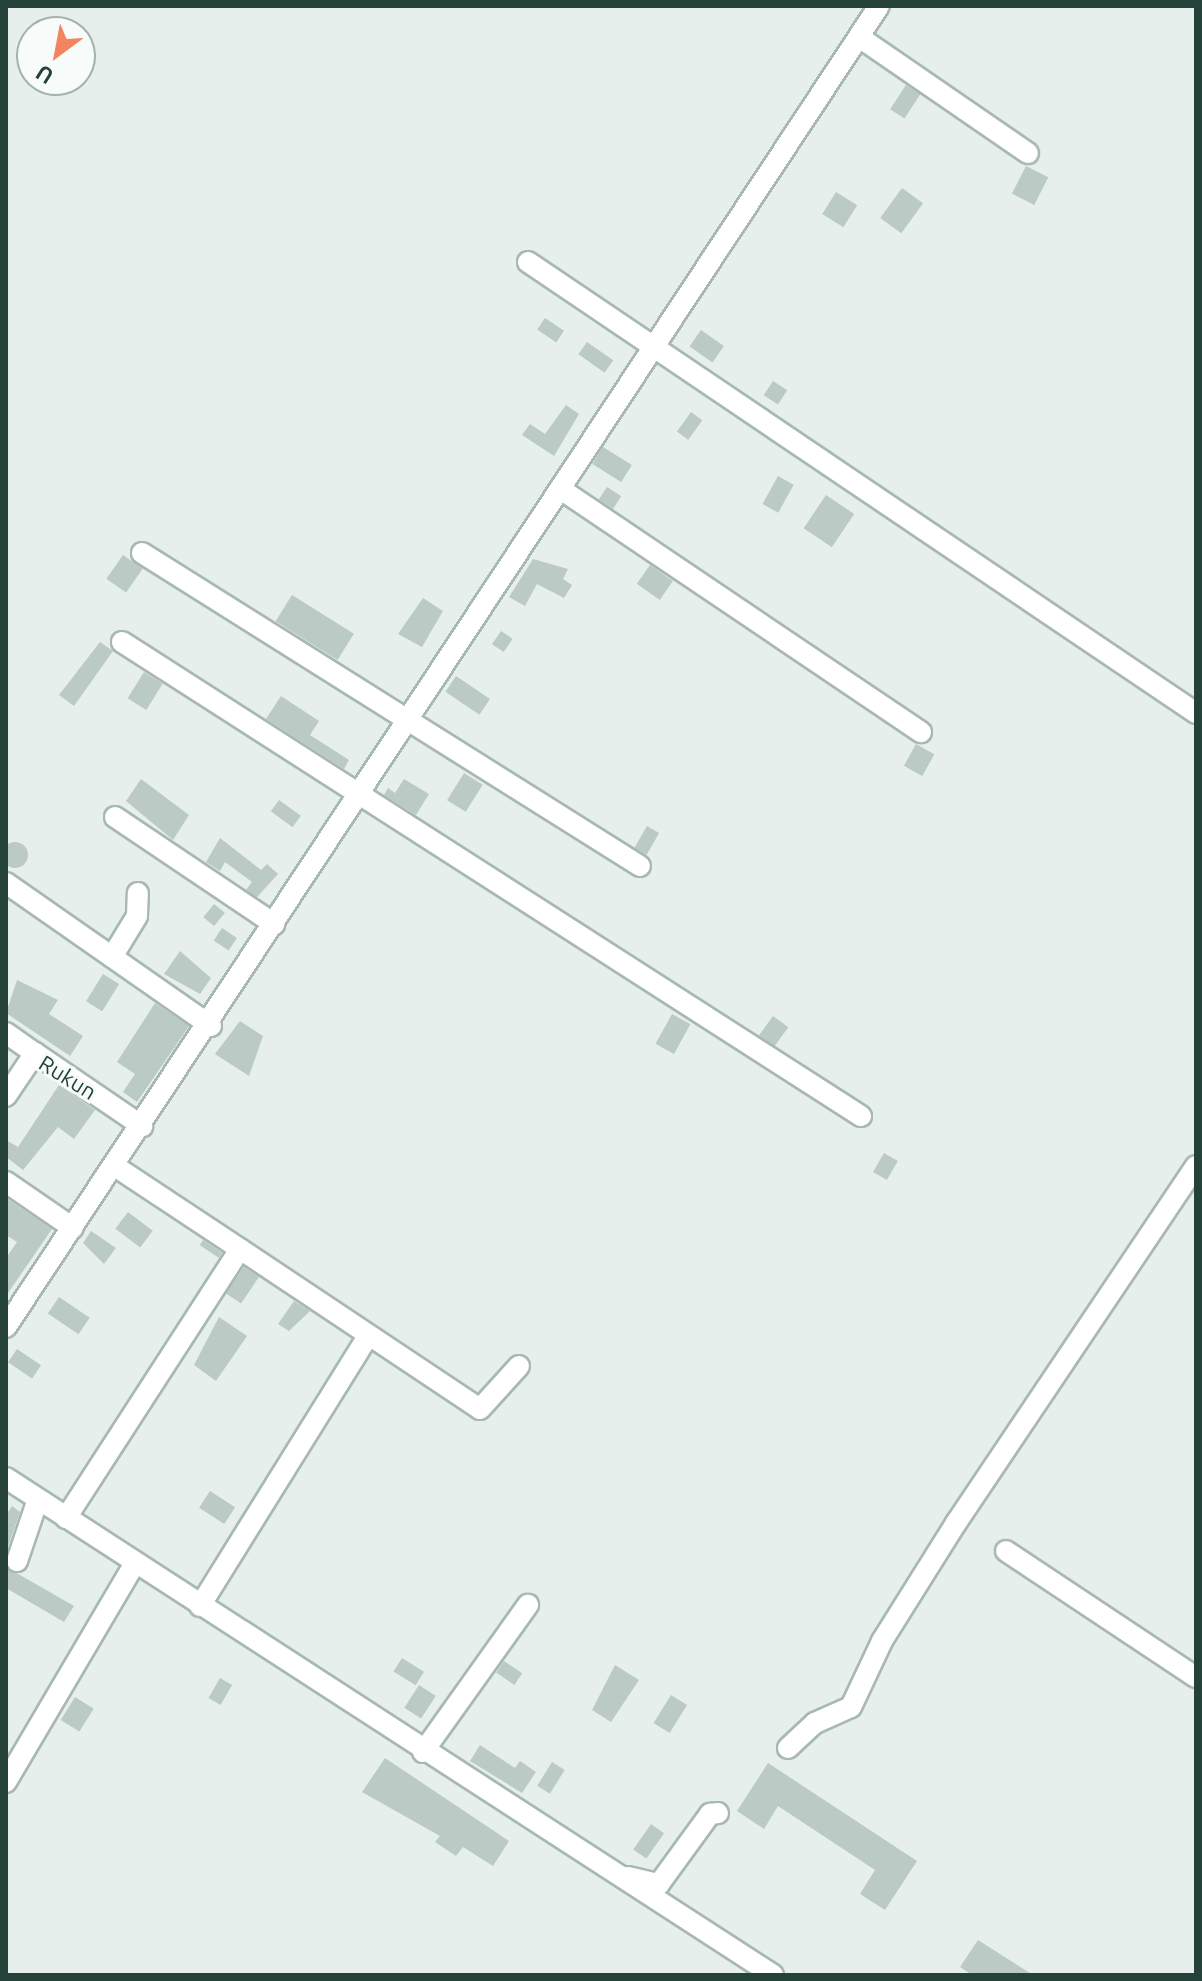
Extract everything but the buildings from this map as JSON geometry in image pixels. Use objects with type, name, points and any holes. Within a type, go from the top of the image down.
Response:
[{"type":"street","points":[[7,1325],[211,1026],[356,793],[562,490],[653,346],[879,6]]},
{"type":"street","points":[[859,37],[1028,153]]},
{"type":"street","points":[[528,262],[1196,713]]},
{"type":"street","points":[[562,490],[921,732]]},
{"type":"street","points":[[142,553],[640,866]]},
{"type":"street","points":[[122,642],[861,1116]]},
{"type":"street","points":[[115,817],[274,924]]},
{"type":"street","points":[[6,883],[211,1026]]},
{"type":"street","points":[[112,957],[137,916],[138,893]]},
{"type":"street","points":[[6,1033],[35,1053]]},
{"type":"street","name":"Rukun","points":[[6,1096],[35,1053],[142,1126]]},
{"type":"street","points":[[788,1748],[815,1723],[851,1707],[882,1641],[956,1523],[1196,1166]]},
{"type":"street","points":[[116,1167],[480,1409],[519,1366]]},
{"type":"street","points":[[6,1182],[73,1228]]},
{"type":"street","points":[[66,1518],[240,1249]]},
{"type":"street","points":[[200,1606],[368,1336]]},
{"type":"street","points":[[6,1478],[610,1875],[773,1975]]},
{"type":"street","points":[[17,1561],[38,1499]]},
{"type":"street","points":[[1006,1551],[1196,1677]]},
{"type":"street","points":[[6,1782],[135,1563]]},
{"type":"street","points":[[423,1752],[528,1605]]},
{"type":"street","points":[[610,1875],[659,1884],[710,1814],[718,1813]]}]
